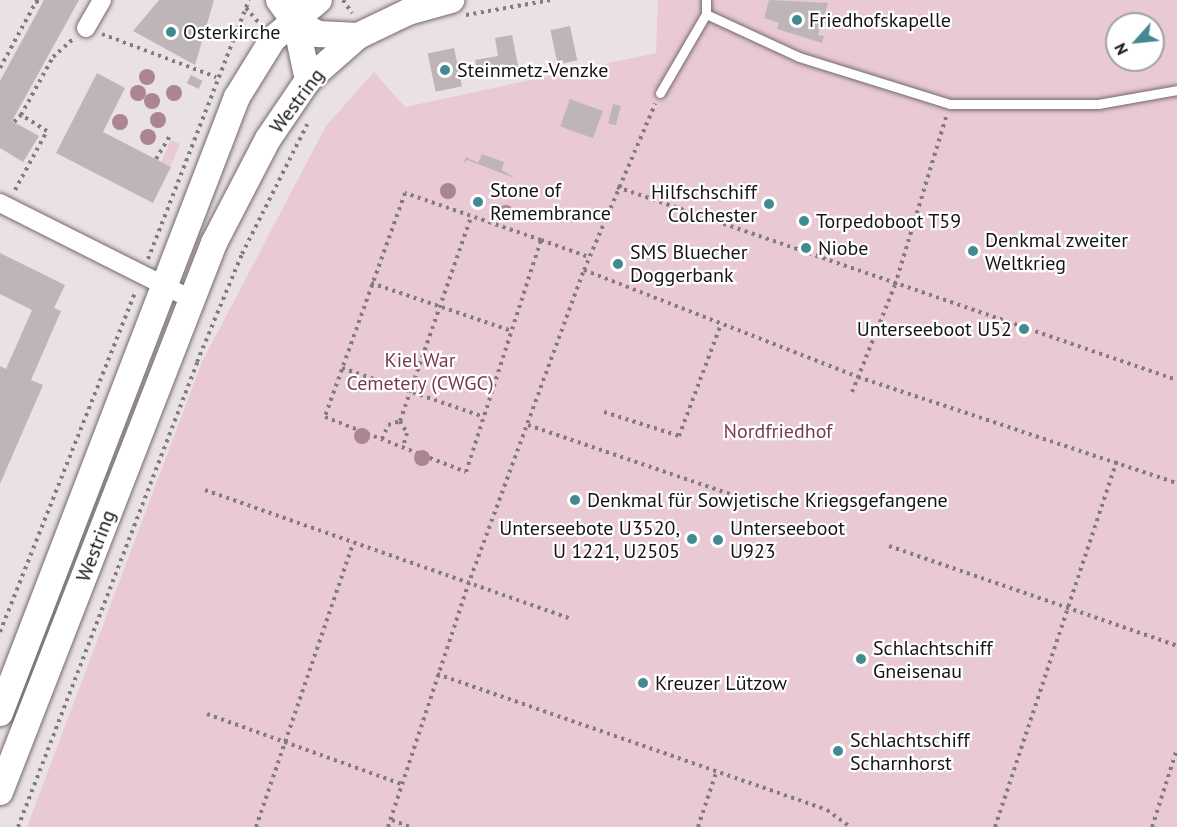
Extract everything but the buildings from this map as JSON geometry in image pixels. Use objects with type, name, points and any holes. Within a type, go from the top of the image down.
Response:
[{"type":"main road","points":[[279,0],[318,34],[358,36]]},
{"type":"main road","name":"Westring","points":[[1,710],[250,70],[293,11],[319,0]]},
{"type":"main road","name":"Westring","points":[[0,792],[192,299],[242,188],[308,80],[358,36],[399,15],[454,8]]},
{"type":"main road","points":[[293,11],[308,80]]},
{"type":"street","points":[[86,28],[102,0]]},
{"type":"street","points":[[3,205],[141,277],[192,299]]},
{"type":"lane","points":[[660,93],[706,14],[706,0]]},
{"type":"lane","points":[[706,14],[799,57],[950,104],[1098,104],[1177,90]]},
{"type":"path","points":[[0,632],[141,277],[247,0]]},
{"type":"path","points":[[454,8],[551,0]]},
{"type":"path","points":[[0,68],[36,1],[42,5]]},
{"type":"path","points":[[14,122],[21,115],[53,57],[86,28],[216,77]]},
{"type":"path","points":[[388,827],[404,785],[437,674],[468,585],[584,270],[617,187],[660,93]]},
{"type":"path","points":[[852,392],[895,285],[950,104]]},
{"type":"path","points":[[18,827],[197,362],[242,254],[313,113]]},
{"type":"path","points":[[3,205],[47,131],[21,115]]},
{"type":"path","points":[[156,159],[169,137]]},
{"type":"path","points":[[617,187],[895,285],[1177,380]]},
{"type":"path","points":[[541,240],[466,472],[325,417],[405,193],[471,217],[541,240],[589,257]]},
{"type":"path","points":[[400,421],[471,217]]},
{"type":"path","points":[[584,270],[858,378],[1117,460],[1177,483]]},
{"type":"path","points":[[371,283],[512,332]]},
{"type":"path","points":[[604,412],[679,436],[721,324]]},
{"type":"path","points":[[342,368],[484,417]]},
{"type":"path","points":[[382,439],[388,425],[400,421]]},
{"type":"path","points":[[400,421],[407,433],[403,447]]},
{"type":"path","points":[[528,425],[732,495]]},
{"type":"path","points":[[995,827],[1065,607],[1117,460]]},
{"type":"path","points":[[205,490],[468,585],[572,619]]},
{"type":"path","points":[[256,827],[353,543]]},
{"type":"path","points":[[889,546],[1177,646]]},
{"type":"path","points":[[437,674],[827,810],[850,827]]},
{"type":"path","points":[[207,714],[404,785]]},
{"type":"path","points":[[1152,827],[1177,749]]},
{"type":"path","points":[[698,827],[716,773]]},
{"type":"path","points":[[391,819],[410,827]]},
{"type":"green space","name":"Nordfriedhof","points":[[658,0],[1177,0],[1177,827],[27,827],[202,362],[326,126],[374,72],[405,107],[656,53]]},
{"type":"green space","points":[[171,140],[180,144],[170,166],[161,162]]},
{"type":"place","name":"Friedhofskapelle","points":[[797,20]]},
{"type":"place","name":"Osterkirche","points":[[171,32]]},
{"type":"place","name":"Steinmetz-Venzke","points":[[445,70]]},
{"type":"place","name":"Stone of Remembrance","points":[[478,202]]},
{"type":"place","name":"Hilfschschiff Colchester","points":[[769,204]]},
{"type":"place","name":"Torpedoboot T59","points":[[804,221]]},
{"type":"place","name":"Niobe","points":[[806,248]]},
{"type":"place","name":"Denkmal zweiter Weltkrieg","points":[[973,251]]},
{"type":"place","name":"SMS Bluecher Doggerbank","points":[[618,264]]},
{"type":"place","name":"Unterseeboot U52","points":[[1024,329]]},
{"type":"place","name":"Denkmal für Sowjetische Kriegsgefangene","points":[[575,500]]},
{"type":"place","name":"Unterseebote U3520, U 1221, U2505","points":[[692,539]]},
{"type":"place","name":"Unterseeboot U923","points":[[718,540]]},
{"type":"place","name":"Schlachtschiff Gneisenau","points":[[861,659]]},
{"type":"place","name":"Kreuzer Lützow","points":[[643,683]]},
{"type":"place","name":"Schlachtschiff Scharnhorst","points":[[838,751]]},
{"type":"park label","name":"Kiel War Cemetery (CWGC)","points":[[420,372]]}]
